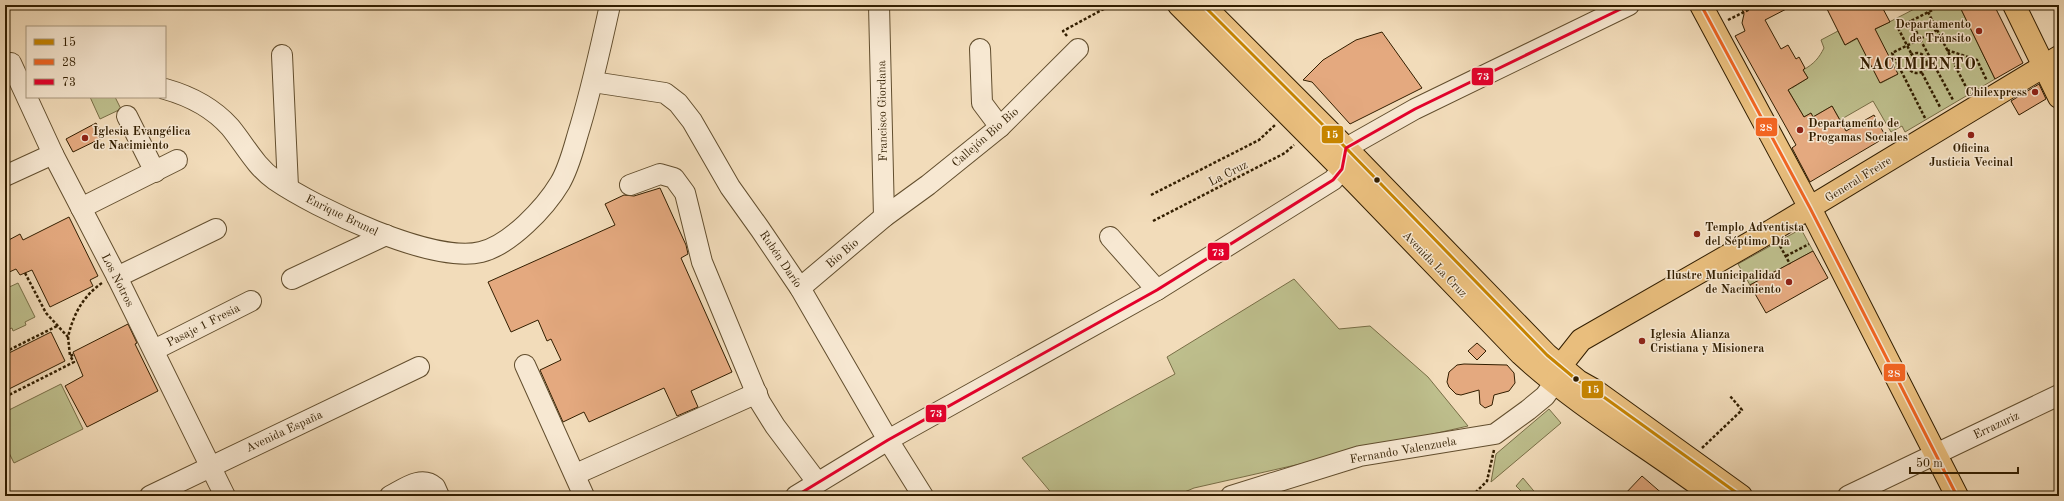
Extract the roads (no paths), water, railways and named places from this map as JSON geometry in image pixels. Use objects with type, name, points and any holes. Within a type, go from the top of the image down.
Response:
[{"type":"main road","name":"Avenida La Cruz","points":[[1179,5],[1306,134],[1344,159]]},
{"type":"main road","name":"Avenida La Cruz","points":[[1203,5],[1344,159],[1480,288],[1558,377],[1714,496]]},
{"type":"main road","points":[[1701,5],[1810,208],[1957,496]]},
{"type":"main road","points":[[2014,5],[2052,62],[2059,97]]},
{"type":"main road","name":"General Freire","points":[[1558,377],[1566,359],[1581,340],[1810,208],[1933,132],[2052,62]]},
{"type":"main road","name":"Avenida La Cruz","points":[[1558,377],[1690,459],[1741,496]]},
{"type":"street","name":"Enrique Brunel","points":[[166,89],[188,97],[210,110],[230,127],[246,150],[265,171],[288,187],[346,219],[416,245],[464,253],[480,252],[503,242],[537,212],[560,183],[571,156],[593,82],[610,5]]},
{"type":"street","name":"Francisco Giordana","points":[[879,5],[884,217]]},
{"type":"street","points":[[796,496],[888,440],[1156,290],[1333,180],[1344,159],[1415,109],[1628,5]]},
{"type":"street","points":[[980,49],[982,103],[1000,127]]},
{"type":"street","name":"Callejón Bio Bio","points":[[884,217],[928,185],[1000,127],[1078,49]]},
{"type":"street","points":[[282,55],[288,187]]},
{"type":"street","name":"Los Notros","points":[[14,64],[26,92]]},
{"type":"street","name":"Rubén Darío","points":[[593,82],[665,93],[678,103],[692,121],[730,187],[800,288],[888,440],[923,496]]},
{"type":"street","name":"Los Notros","points":[[29,98],[53,154],[117,276],[225,496]]},
{"type":"street","points":[[127,116],[155,172]]},
{"type":"street","points":[[5,176],[53,154]]},
{"type":"street","points":[[81,208],[177,160]]},
{"type":"street","points":[[630,184],[660,174],[674,178],[686,193],[702,262],[757,393],[775,426],[817,482]]},
{"type":"street","name":"Bio Bio","points":[[800,288],[884,217]]},
{"type":"street","points":[[117,276],[216,229]]},
{"type":"street","points":[[292,279],[386,235]]},
{"type":"street","points":[[1110,237],[1156,290]]},
{"type":"street","name":"Pasaje 1 Fresia","points":[[154,350],[251,301]]},
{"type":"street","points":[[525,365],[576,474],[584,496]]},
{"type":"street","name":"Avenida España","points":[[150,496],[419,367]]},
{"type":"street","name":"Fernando Valenzuela","points":[[1231,496],[1360,456],[1495,434],[1545,396],[1558,377]]},
{"type":"street","points":[[576,474],[757,393]]},
{"type":"street","name":"Errazuriz","points":[[1848,496],[1935,453],[2059,395]]},
{"type":"street","points":[[390,496],[423,481],[435,487],[439,496]]},
{"type":"waterway","points":[[1270,496],[1276,493]]},
{"type":"place","name":"Departamento de Tránsito","points":[[1979,31]]},
{"type":"place","name":"Chilexpress","points":[[2035,92]]},
{"type":"place","name":"Departamento de Progamas Sociales","points":[[1800,130]]},
{"type":"place","name":"Oficina Justicia Vecinal","points":[[1971,135]]},
{"type":"place","name":"Iglesia Evangélica de Nacimiento","points":[[85,138]]},
{"type":"place","name":"Templo Adventista del Séptimo Día","points":[[1697,234]]},
{"type":"place","name":"Ilustre Municipalidad de Nacimiento","points":[[1789,282]]},
{"type":"place","name":"Iglesia Alianza Cristiana y Misionera","points":[[1642,341]]},
{"type":"district","name":"NACIMIENTO","points":[[1918,63]]}]
